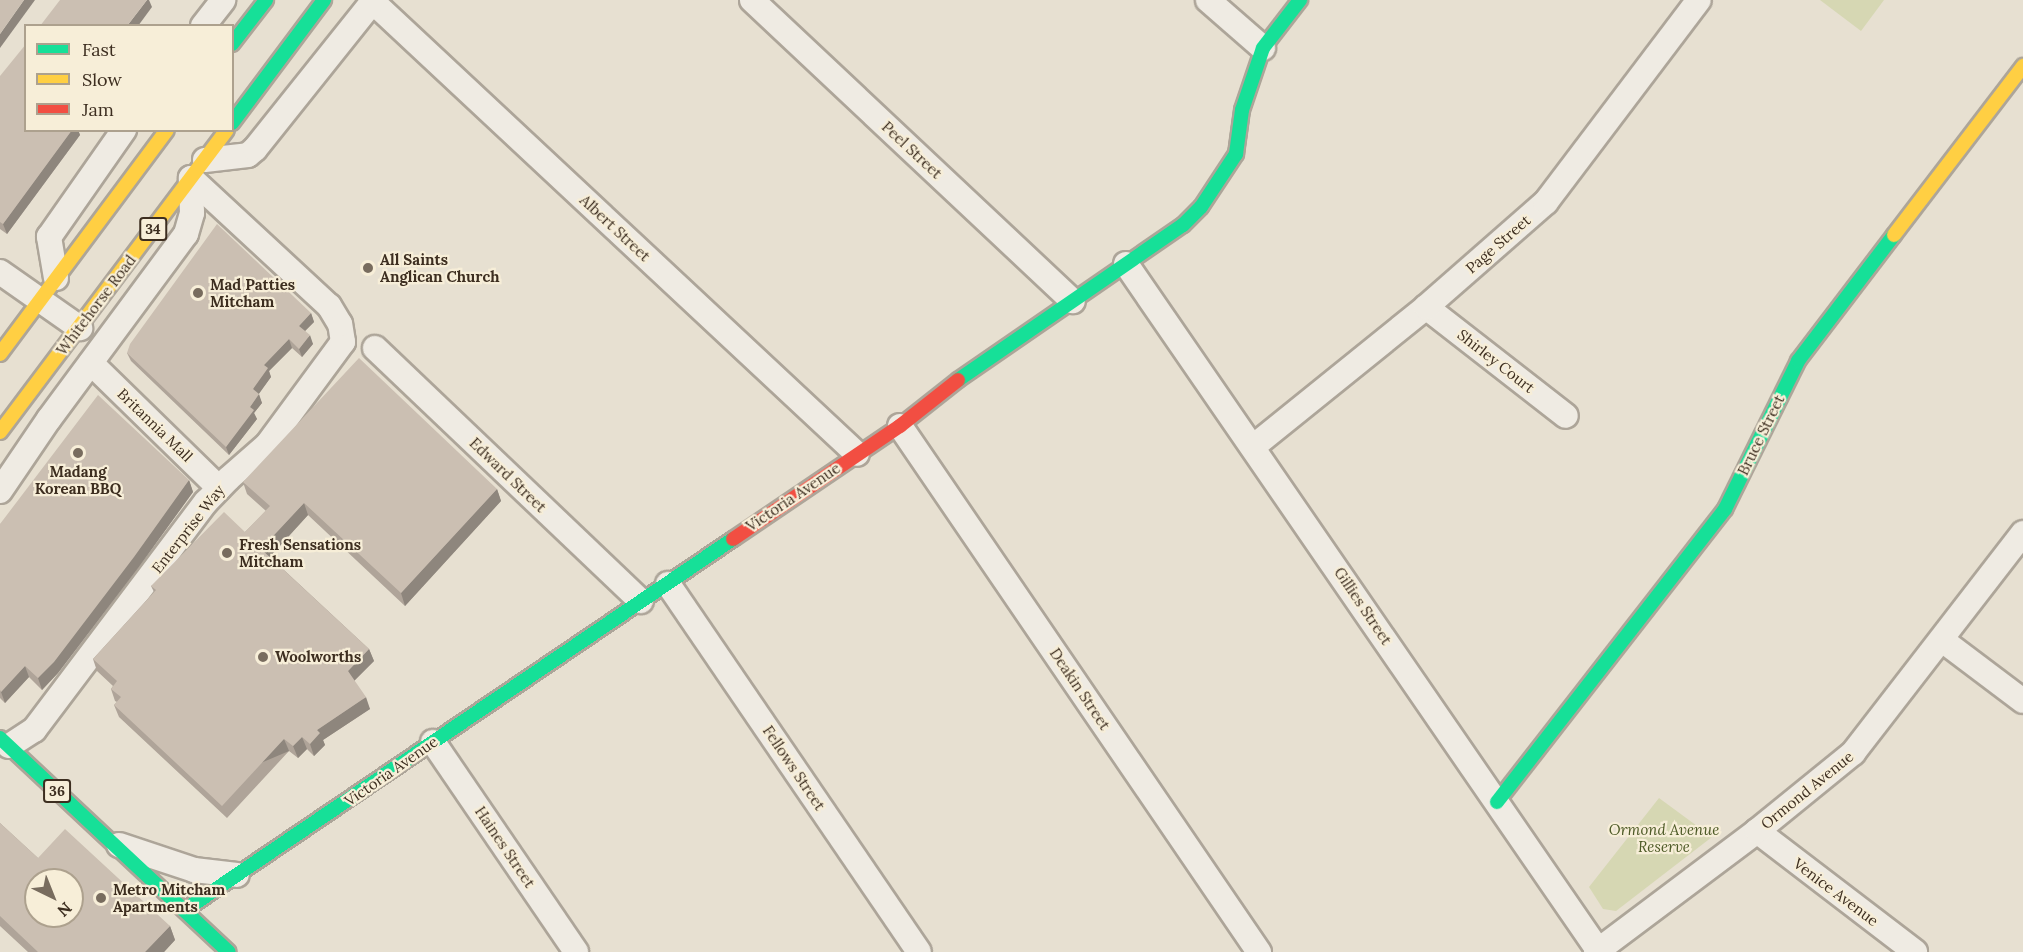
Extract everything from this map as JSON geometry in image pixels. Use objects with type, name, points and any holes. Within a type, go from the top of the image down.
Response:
[{"type":"main road","points":[[234,41],[266,0]]},
{"type":"main road","points":[[234,120],[324,0]]},
{"type":"main road","name":"Victoria Avenue","points":[[185,910],[900,426],[960,378],[1182,225],[1201,207],[1236,154],[1242,110],[1263,48],[1300,0]]},
{"type":"main road","name":"Bruce Street","points":[[1497,802],[1725,509],[1798,361],[2023,66]]},
{"type":"main road","points":[[2,347],[166,132]]},
{"type":"main road","name":"Whitehorse Road","points":[[0,432],[226,132]]},
{"type":"main road","name":"36","points":[[4,742],[229,952]]},
{"type":"street","points":[[205,24],[223,0]]},
{"type":"street","name":"Peel Street","points":[[752,0],[1073,300]]},
{"type":"street","points":[[1208,0],[1263,48]]},
{"type":"street","name":"Page Street","points":[[1254,446],[1426,307],[1546,202],[1699,0]]},
{"type":"street","points":[[198,169],[248,154],[255,149],[373,1]]},
{"type":"street","name":"Albert Street","points":[[373,1],[857,454]]},
{"type":"street","points":[[56,278],[50,237],[123,132]]},
{"type":"street","name":"Enterprise Way","points":[[4,742],[28,736],[56,703],[219,488],[267,445],[343,342],[340,324],[328,306],[198,169]]},
{"type":"street","name":"Whitehorse Road","points":[[0,491],[49,419],[186,234],[192,213],[198,169]]},
{"type":"street","name":"Gillies Street","points":[[1126,264],[1254,446],[1597,951]]},
{"type":"street","points":[[0,272],[80,328]]},
{"type":"street","name":"Shirley Court","points":[[1426,307],[1566,416]]},
{"type":"street","name":"Edward Street","points":[[375,348],[641,601]]},
{"type":"street","name":"Britannia Mall","points":[[91,363],[219,488]]},
{"type":"street","points":[[0,437],[49,419]]},
{"type":"street","name":"Deakin Street","points":[[900,426],[1259,952]]},
{"type":"street","name":"Ormond Avenue","points":[[1597,951],[1757,831],[1853,753],[2023,533]]},
{"type":"street","name":"Fellows Street","points":[[668,584],[920,952]]},
{"type":"street","points":[[1942,640],[2023,701]]},
{"type":"street","name":"Haines Street","points":[[433,742],[576,952]]},
{"type":"street","name":"Venice Avenue","points":[[1757,831],[1915,952]]},
{"type":"street","points":[[114,843],[194,870],[237,875]]},
{"type":"green space","points":[[1820,0],[1884,0],[1861,31]]},
{"type":"green space","name":"Ormond Avenue Reserve","points":[[1659,798],[1712,837],[1616,911],[1603,909],[1589,887]]},
{"type":"building","points":[[0,0],[24,0],[0,34]]},
{"type":"building","points":[[60,0],[147,0],[129,24],[42,24]]},
{"type":"building","points":[[24,46],[24,132],[71,132],[3,224],[0,222],[0,76]]},
{"type":"building","points":[[217,224],[311,313],[299,326],[310,335],[299,349],[289,339],[264,365],[268,368],[253,389],[259,394],[250,407],[254,410],[226,447],[127,353],[130,344]]},
{"type":"building","points":[[359,358],[497,489],[401,593],[304,503],[261,549],[369,649],[348,671],[366,697],[317,730],[320,733],[310,744],[302,737],[293,746],[284,739],[222,806],[114,705],[121,697],[111,689],[117,681],[93,659],[156,590],[151,586],[224,512],[245,532],[270,506],[243,482]]},
{"type":"building","points":[[98,395],[189,480],[54,662],[38,678],[25,666],[1,692],[0,524]]},
{"type":"building","name":"Metro Mitcham Apartments","points":[[0,823],[38,858],[65,829],[170,926],[145,952],[38,952],[0,916]]},
{"type":"traffic: fast","points":[[234,41],[266,0]]},
{"type":"traffic: fast","points":[[234,120],[324,0]]},
{"type":"traffic: fast","points":[[958,380],[1183,225],[1201,207],[1236,154],[1242,110],[1263,48],[1300,0]]},
{"type":"traffic: fast","points":[[1497,802],[1725,509],[1798,361],[1894,235]]},
{"type":"traffic: fast","points":[[185,910],[733,539]]},
{"type":"traffic: fast","points":[[0,738],[229,952]]},
{"type":"traffic: slow","points":[[1894,235],[2023,66]]},
{"type":"traffic: slow","points":[[0,354],[166,132]]},
{"type":"traffic: slow","points":[[0,432],[225,132]]},
{"type":"traffic: jam","points":[[733,539],[900,426],[958,380]]},
{"type":"place","name":"All Saints Anglican Church","points":[[368,268]]},
{"type":"place","name":"Mad Patties Mitcham","points":[[198,293]]},
{"type":"place","name":"Madang Korean BBQ","points":[[78,453]]},
{"type":"place","name":"Fresh Sensations Mitcham","points":[[227,553]]},
{"type":"place","name":"Woolworths","points":[[263,657]]},
{"type":"place","name":"Metro Mitcham Apartments","points":[[101,898]]}]
